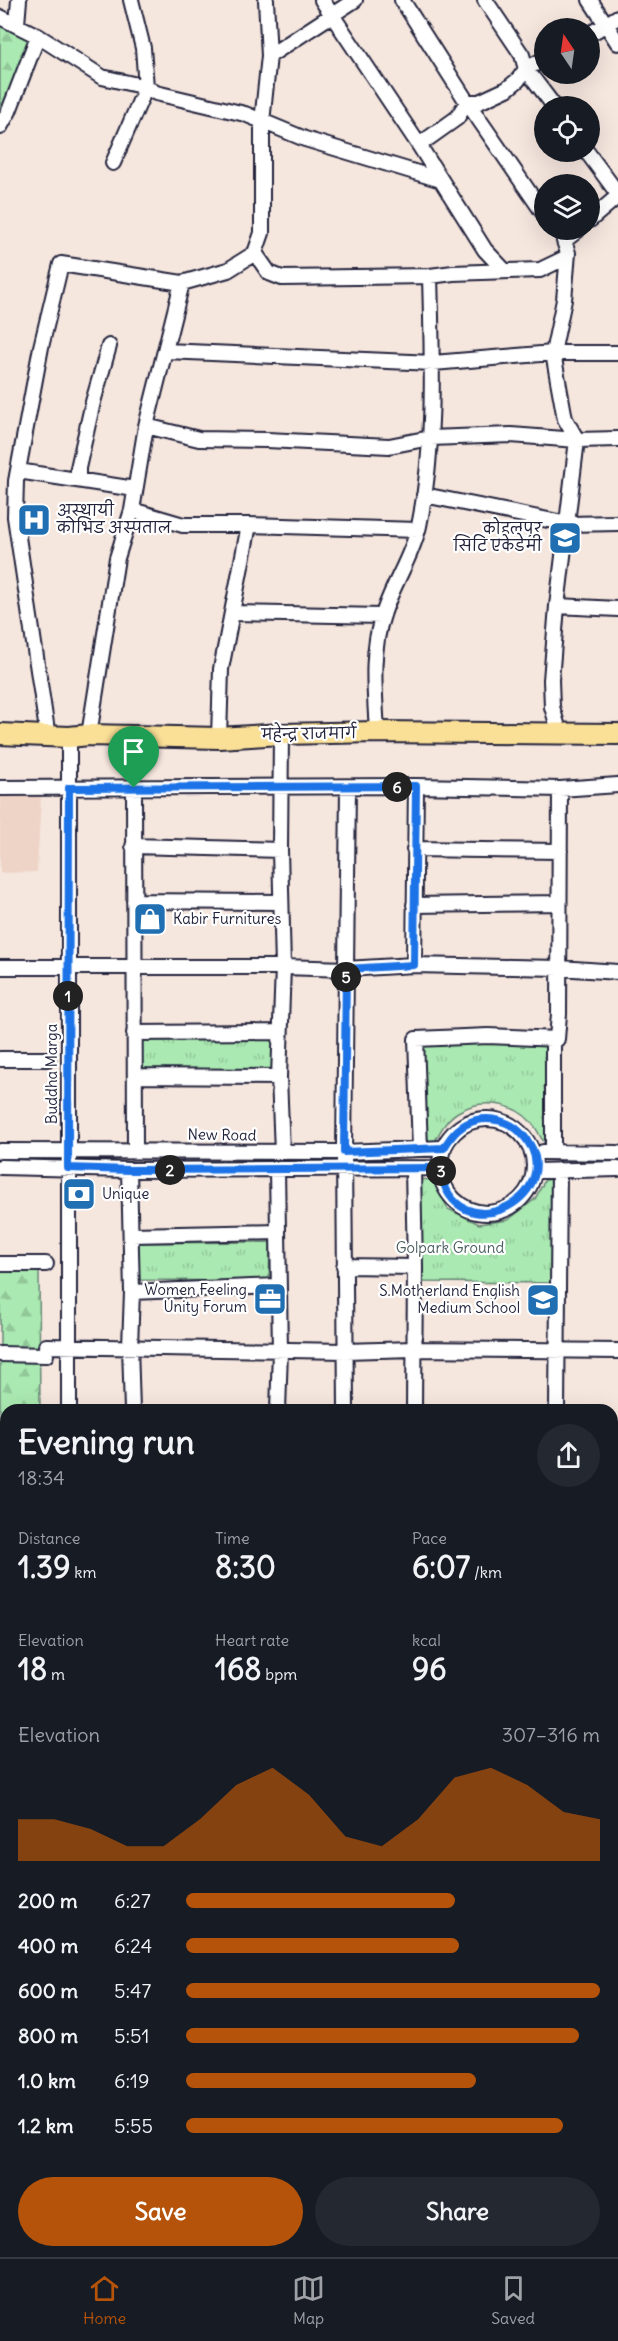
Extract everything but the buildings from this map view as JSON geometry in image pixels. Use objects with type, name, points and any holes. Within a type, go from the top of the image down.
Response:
[{"type":"highway","name":"महेन्द्र राजमार्ग","points":[[0,734],[48,737],[219,738],[376,732],[618,734]]},
{"type":"street","points":[[17,24],[19,0]]},
{"type":"street","points":[[113,163],[146,87],[143,48],[131,0]]},
{"type":"street","points":[[48,737],[15,517],[18,471],[41,347],[61,264],[182,283],[228,270],[255,253],[262,233],[262,122],[269,56],[266,0]]},
{"type":"street","points":[[322,0],[419,145],[485,250],[504,270]]},
{"type":"street","points":[[269,56],[355,0]]},
{"type":"street","points":[[402,0],[467,102],[534,199]]},
{"type":"street","points":[[485,0],[522,55],[526,69],[546,96]]},
{"type":"street","points":[[590,0],[612,21],[618,44]]},
{"type":"street","points":[[0,17],[38,36],[102,76],[146,87],[156,93],[245,114],[305,139],[441,180]]},
{"type":"street","points":[[0,127],[9,111],[38,36]]},
{"type":"street","points":[[467,102],[479,102],[507,89],[526,69],[534,65]]},
{"type":"street","points":[[419,145],[457,118],[467,102]]},
{"type":"street","points":[[594,162],[618,195],[600,211]]},
{"type":"street","points":[[560,734],[552,707],[550,680],[556,606],[577,440],[565,419],[553,353],[564,300],[568,253],[564,241]]},
{"type":"street","points":[[255,253],[269,273],[282,278],[430,276],[504,270],[540,270],[567,257]]},
{"type":"street","points":[[376,732],[374,655],[382,616],[418,530],[424,495],[430,438],[433,363],[430,276]]},
{"type":"street","name":"Buddha Marga","points":[[69,1404],[69,788],[117,558],[132,510],[146,426],[182,283]]},
{"type":"street","points":[[78,479],[78,468],[93,402],[109,346]]},
{"type":"street","points":[[166,351],[433,363],[553,353],[618,353]]},
{"type":"street","points":[[146,426],[199,440],[267,440],[389,446],[430,438],[511,435],[577,440],[618,440]]},
{"type":"street","points":[[18,471],[135,489]]},
{"type":"street","points":[[424,495],[568,524],[618,523]]},
{"type":"street","points":[[132,510],[183,525],[418,530]]},
{"type":"street","points":[[219,738],[221,669],[249,525]]},
{"type":"street","points":[[556,606],[618,609]]},
{"type":"street","points":[[233,613],[382,616]]},
{"type":"street","points":[[281,734],[280,850],[283,967],[279,1077],[282,1152]]},
{"type":"street","points":[[0,789],[416,786],[560,789],[618,785]]},
{"type":"street","points":[[414,965],[416,786]]},
{"type":"street","points":[[346,1404],[344,1152],[348,787]]},
{"type":"street","points":[[134,788],[135,1151]]},
{"type":"street","points":[[553,1151],[553,1042],[557,1039],[559,968],[560,789]]},
{"type":"street","points":[[133,846],[280,850]]},
{"type":"street","points":[[414,849],[560,851]]},
{"type":"street","points":[[134,901],[281,902]]},
{"type":"street","points":[[414,905],[559,903]]},
{"type":"street","points":[[0,967],[346,969],[414,965],[559,968],[618,972]]},
{"type":"street","points":[[134,1033],[280,1032]]},
{"type":"street","points":[[420,1149],[416,1039],[488,1036],[557,1039]]},
{"type":"street","points":[[0,1059],[48,1059]]},
{"type":"street","points":[[135,1076],[279,1077]]},
{"type":"street","points":[[483,1119],[508,1124],[527,1140],[532,1152],[534,1171],[528,1189],[516,1203],[500,1211],[481,1212],[463,1206],[449,1194],[445,1186],[440,1168],[444,1148],[450,1137],[470,1122],[483,1119]]},
{"type":"street","name":"New Road","points":[[0,1151],[344,1152],[444,1148]]},
{"type":"street","points":[[532,1152],[618,1153]]},
{"type":"street","points":[[0,1167],[129,1170],[440,1168]]},
{"type":"street","points":[[413,1169],[414,1404]]},
{"type":"street","points":[[534,1171],[618,1169]]},
{"type":"street","points":[[129,1170],[132,1404]]},
{"type":"street","points":[[277,1170],[277,1286],[280,1351],[278,1404]]},
{"type":"street","points":[[557,1404],[559,1170]]},
{"type":"street","points":[[131,1235],[278,1232]]},
{"type":"street","points":[[0,1264],[46,1264]]},
{"type":"street","points":[[344,1266],[415,1267]]},
{"type":"street","points":[[132,1292],[277,1286]]},
{"type":"street","points":[[0,1354],[68,1346],[280,1351],[414,1349],[618,1351]]},
{"type":"shaded area","points":[[0,795],[41,795],[37,872],[0,873]]},
{"type":"green space","points":[[0,17],[38,36],[0,127]]},
{"type":"green space","points":[[137,1035],[273,1035],[272,1074],[138,1073]]},
{"type":"green space","points":[[550,1043],[550,1148],[524,1115],[496,1104],[477,1105],[458,1112],[446,1122],[433,1145],[420,1145],[422,1045]]},
{"type":"green space","name":"Golpark Ground","points":[[416,1179],[433,1180],[448,1209],[479,1224],[508,1220],[535,1199],[545,1180],[556,1179],[558,1283],[415,1282]]},
{"type":"green space","points":[[270,1242],[269,1281],[138,1280],[139,1243]]},
{"type":"green space","points":[[0,1272],[39,1272],[40,1404],[0,1404]]},
{"type":"place","name":"अस्थायी कोभिड अस्पताल","points":[[34,520]]},
{"type":"place","name":"कोहलपुर सिटि एकेडेमी","points":[[565,538]]},
{"type":"place","name":"Kabir Furnitures","points":[[150,919]]},
{"type":"place","name":"Unique","points":[[79,1194]]},
{"type":"place","name":"Women Feeling Unity Forum","points":[[270,1299]]},
{"type":"place","name":"S.Motherland English Medium School","points":[[543,1300]]},
{"type":"route","points":[[416,786],[414,965],[346,969],[344,1152],[444,1148],[459,1128],[470,1122],[483,1119],[496,1120],[519,1131],[527,1140],[534,1158],[532,1180],[528,1189],[516,1203],[490,1213],[463,1206],[449,1194],[440,1168],[129,1170],[68,1168],[69,788],[134,788],[416,786]]}]
